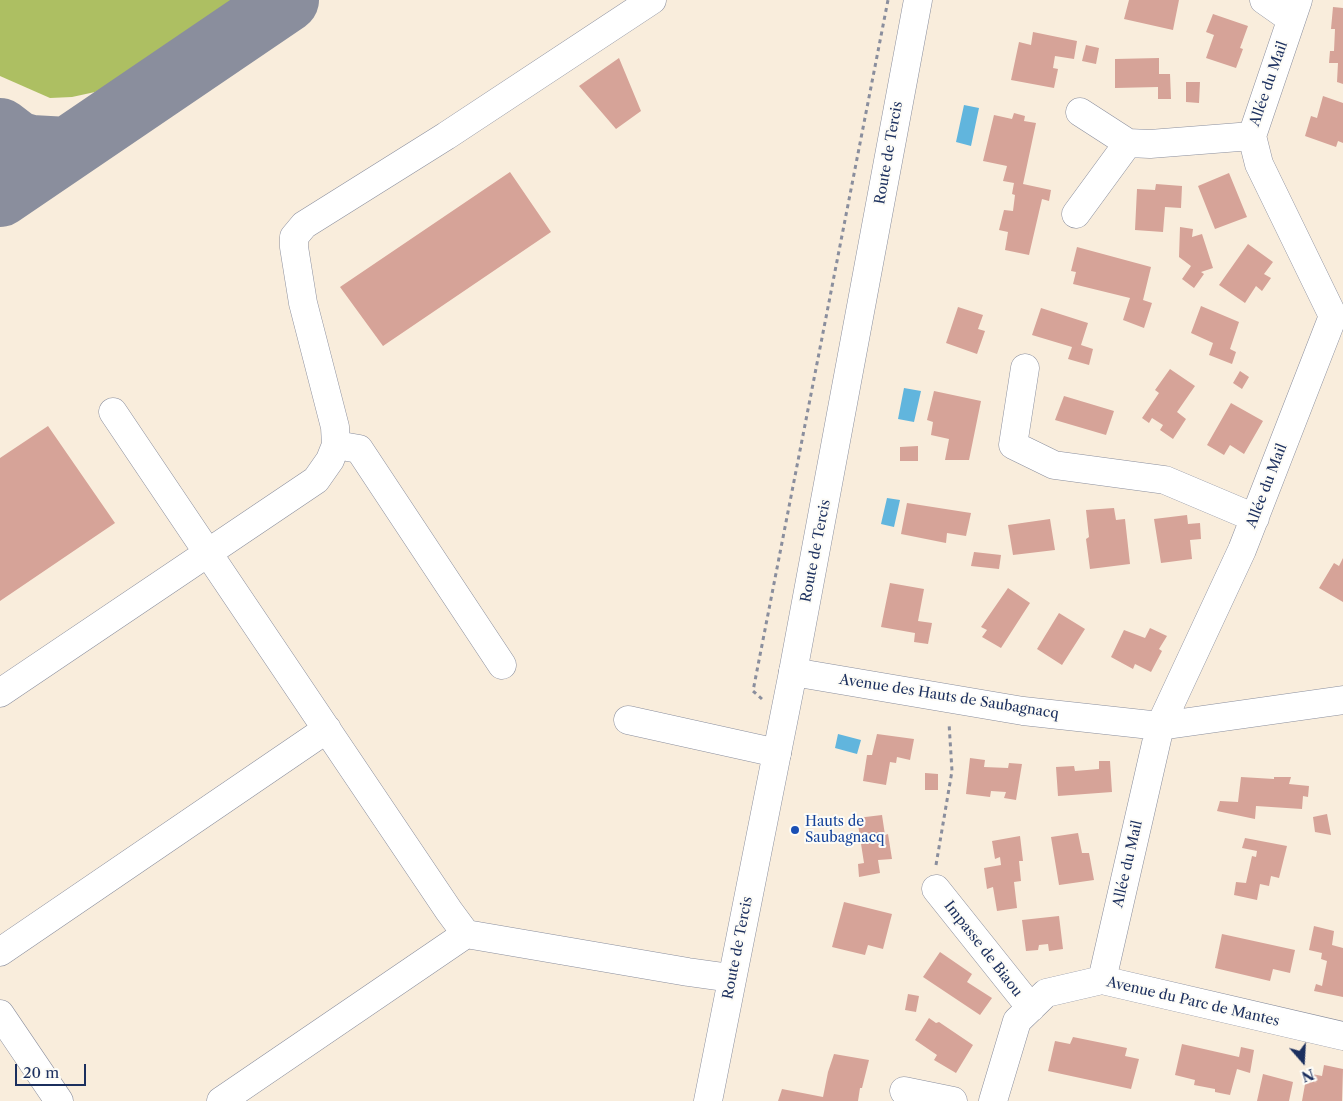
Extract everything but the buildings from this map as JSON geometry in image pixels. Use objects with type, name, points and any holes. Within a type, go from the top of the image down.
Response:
[{"type":"street","points":[[0,694],[207,552],[316,480],[330,460],[336,445],[335,427],[303,303],[294,246],[294,237],[304,225],[446,136],[652,0]]},
{"type":"street","name":"Route de Tercis","points":[[708,1101],[793,672],[918,0]]},
{"type":"street","points":[[1264,0],[1294,9]]},
{"type":"street","name":"Allée du Mail","points":[[1102,980],[1160,726],[1242,550],[1338,317],[1259,164],[1252,136],[1294,9]]},
{"type":"street","points":[[1080,112],[1128,143],[1150,144],[1252,136]]},
{"type":"street","points":[[1076,214],[1128,143]]},
{"type":"street","points":[[1025,368],[1013,445],[1054,465],[1165,480],[1254,518]]},
{"type":"street","points":[[113,412],[448,911],[466,934],[732,978]]},
{"type":"street","points":[[336,445],[359,449],[502,665]]},
{"type":"street","name":"Avenue des Hauts de Saubagnacq","points":[[793,672],[1023,712],[1160,726],[1343,700]]},
{"type":"street","points":[[628,720],[777,753]]},
{"type":"street","points":[[0,952],[327,729]]},
{"type":"street","name":"Impasse de Biaou","points":[[936,889],[1031,1008]]},
{"type":"street","points":[[222,1101],[466,934]]},
{"type":"street","name":"Avenue du Parc de Mantes","points":[[993,1101],[1017,1021],[1046,993],[1102,980],[1343,1036]]},
{"type":"street","points":[[0,1014],[59,1101]]},
{"type":"street","points":[[904,1091],[953,1101]]},
{"type":"path","points":[[764,702],[753,691],[888,0]]},
{"type":"path","points":[[936,889],[936,865],[952,771],[949,725],[944,698]]},
{"type":"green space","points":[[0,0],[238,0],[117,81],[95,92],[72,97],[50,98],[0,76]]},
{"type":"water","points":[[964,105],[979,108],[971,146],[956,142]]},
{"type":"water","points":[[904,388],[921,391],[914,422],[898,419]]},
{"type":"water","points":[[887,498],[900,500],[894,527],[881,524]]},
{"type":"water","points":[[838,734],[861,740],[857,754],[835,748]]},
{"type":"taxiway","points":[[0,195],[287,0]]},
{"type":"taxiway","points":[[0,130],[17,143],[31,147],[67,149]]},
{"type":"place","name":"Hauts de Saubagnacq","points":[[795,830]]}]
